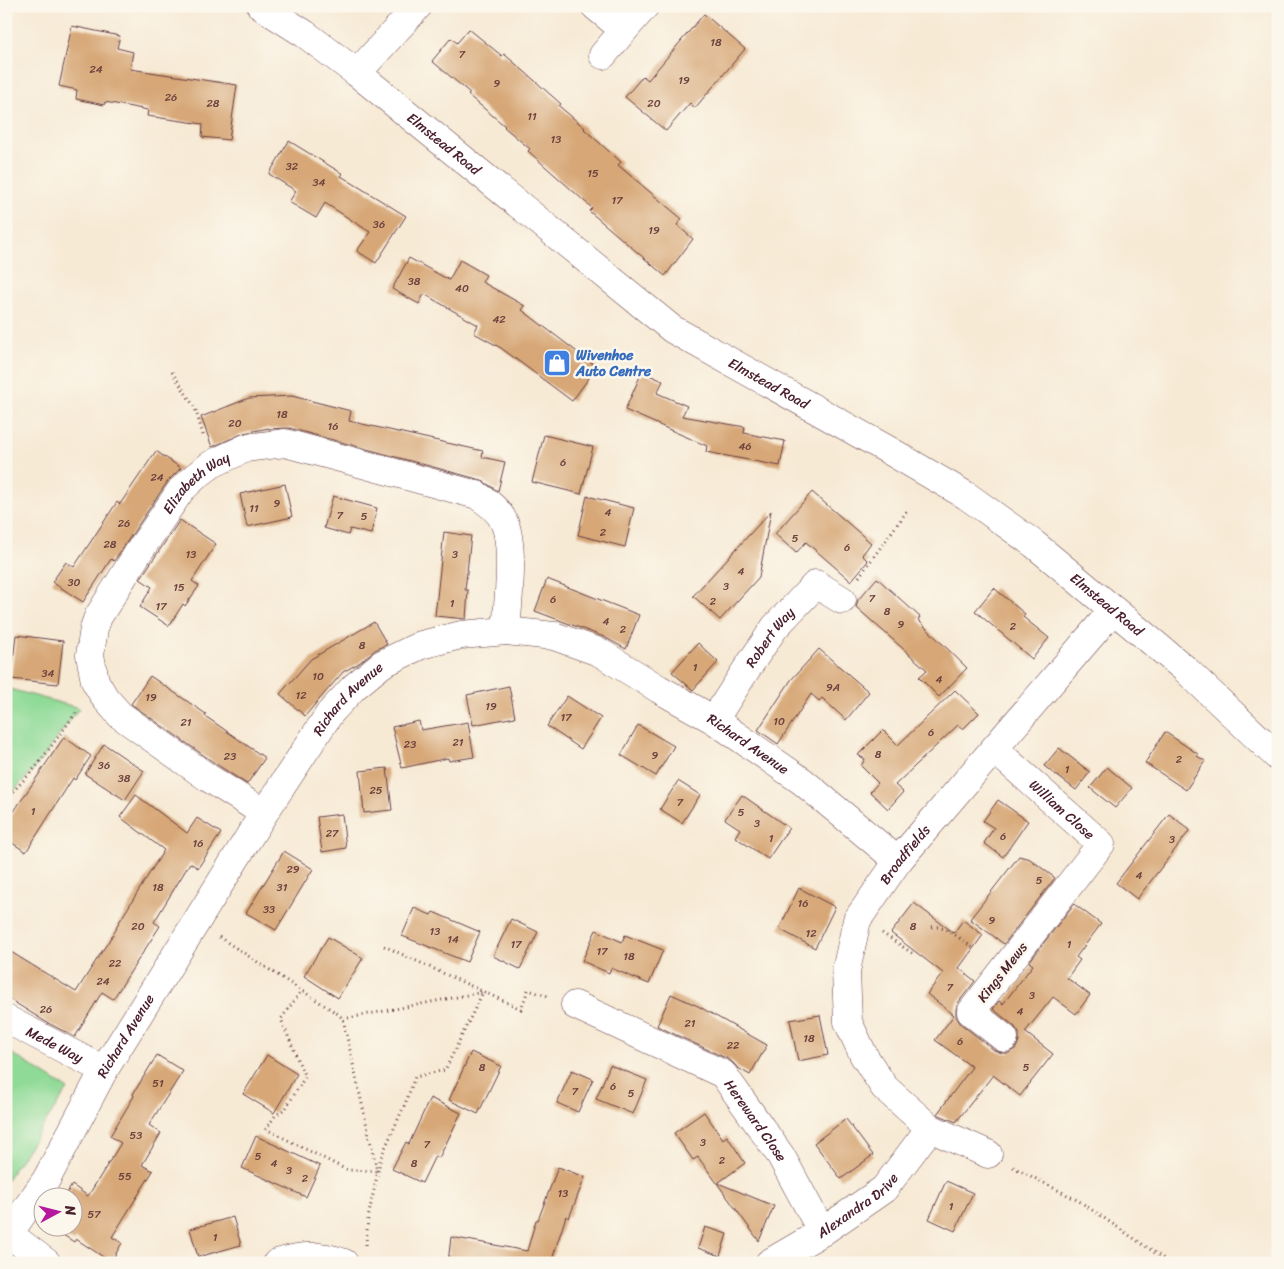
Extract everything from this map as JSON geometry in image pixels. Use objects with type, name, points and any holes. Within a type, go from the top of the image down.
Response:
[{"type":"street","name":"Elmstead Road","points":[[261,6],[304,34],[357,73],[672,329],[967,496],[1042,550],[1185,668],[1278,757]]},
{"type":"street","points":[[357,73],[418,6]]},
{"type":"street","points":[[595,6],[624,30]]},
{"type":"street","points":[[603,55],[645,6]]},
{"type":"street","name":"Elizabeth Way","points":[[264,813],[207,777],[120,715],[95,681],[90,655],[94,628],[98,618],[138,552],[181,490],[196,476],[212,464],[246,448],[285,444],[477,495],[492,506],[504,521],[510,539],[510,592],[506,631]]},
{"type":"street","name":"Robert Way","points":[[714,720],[775,627],[816,584],[842,600]]},
{"type":"street","name":"Broadfields","points":[[988,1154],[930,1128],[884,1087],[864,1056],[848,1022],[846,971],[857,920],[898,861],[1113,610]]},
{"type":"street","name":"Richard Avenue","points":[[8,1236],[46,1180],[104,1070],[264,813],[330,713],[354,687],[382,664],[421,646],[461,635],[506,631],[554,636],[599,652],[714,720],[802,781],[898,861]]},
{"type":"street","name":"William Close","points":[[994,749],[1101,844],[1058,899]]},
{"type":"street","name":"Kings Mews","points":[[1004,1038],[971,1012],[1058,899]]},
{"type":"street","name":"Hereward Close","points":[[575,1005],[724,1074],[781,1156],[822,1232]]},
{"type":"street","name":"Mede Way","points":[[6,1019],[104,1070]]},
{"type":"street","name":"Alexandra Drive","points":[[769,1263],[822,1232],[884,1189],[930,1128]]},
{"type":"street","points":[[8,1236],[47,1263]]},
{"type":"street","points":[[277,1263],[292,1258],[314,1255],[354,1258]]},
{"type":"path","points":[[172,372],[195,408],[212,464]]},
{"type":"path","points":[[842,600],[907,511]]},
{"type":"path","points":[[6,799],[36,767],[80,708],[95,681]]},
{"type":"path","points":[[861,914],[889,938],[912,953]]},
{"type":"path","points":[[196,922],[302,990],[343,1019],[377,1171]]},
{"type":"path","points":[[932,927],[938,926],[946,929],[973,948]]},
{"type":"path","points":[[384,946],[521,1009],[528,990],[575,1005]]},
{"type":"path","points":[[302,990],[281,1019],[305,1077],[286,1108],[275,1116],[266,1129],[347,1170],[377,1171]]},
{"type":"path","points":[[343,1019],[483,992]]},
{"type":"path","points":[[354,1258],[368,1218],[381,1157],[415,1077],[445,1070],[483,992]]},
{"type":"path","points":[[988,1154],[1079,1201],[1170,1263]]},
{"type":"green space","points":[[6,688],[79,708],[36,767],[6,799]]},
{"type":"green space","points":[[6,1050],[68,1089],[6,1181]]},
{"type":"building","points":[[704,14],[745,49],[695,108],[690,103],[666,131],[625,97],[643,76],[648,80]]},
{"type":"building","points":[[72,26],[120,36],[117,48],[133,52],[130,69],[237,85],[229,140],[202,137],[203,124],[147,116],[148,110],[105,102],[104,105],[76,99],[77,90],[59,86]]},
{"type":"building","points":[[469,29],[502,56],[504,54],[561,104],[559,106],[621,162],[618,165],[682,219],[677,225],[693,239],[665,276],[589,211],[592,208],[528,151],[530,149],[505,126],[468,95],[470,93],[432,61],[451,38],[457,43]]},
{"type":"building","points":[[289,141],[406,216],[376,263],[357,251],[370,232],[325,203],[316,218],[289,202],[296,191],[269,174]]},
{"type":"building","points":[[409,258],[449,280],[460,260],[486,275],[482,282],[525,306],[522,310],[597,367],[572,401],[501,348],[474,333],[478,325],[424,294],[419,304],[392,289]]},
{"type":"building","points":[[642,372],[663,381],[657,393],[687,406],[682,416],[745,427],[744,433],[785,441],[780,466],[706,452],[707,446],[625,410]]},
{"type":"building","points":[[292,396],[351,411],[349,421],[483,451],[482,457],[505,462],[498,491],[481,480],[289,428],[269,428],[244,433],[212,447],[201,417],[249,398]]},
{"type":"building","points":[[544,435],[593,447],[581,494],[532,482]]},
{"type":"building","points":[[156,451],[181,468],[168,481],[114,561],[111,559],[83,602],[52,582],[66,562],[74,567],[117,502],[120,504]]},
{"type":"building","points":[[285,484],[292,517],[247,527],[240,494]]},
{"type":"building","points":[[812,492],[871,543],[862,555],[868,561],[851,581],[806,542],[796,553],[775,534]]},
{"type":"building","points":[[333,496],[377,508],[371,534],[350,529],[348,535],[324,528]]},
{"type":"building","points":[[587,496],[634,508],[625,547],[578,535]]},
{"type":"building","points":[[771,511],[759,577],[720,620],[693,596]]},
{"type":"building","points":[[180,520],[216,544],[192,581],[199,586],[185,606],[183,604],[169,626],[140,607],[152,587],[140,579]]},
{"type":"building","points":[[444,532],[471,536],[465,590],[468,590],[466,619],[435,616]]},
{"type":"building","points":[[877,578],[920,617],[918,620],[967,668],[939,697],[919,677],[927,670],[856,607],[858,600]]},
{"type":"building","points":[[547,579],[639,615],[626,649],[604,637],[535,611]]},
{"type":"building","points":[[994,588],[1025,614],[1023,617],[1049,638],[1032,659],[975,611]]},
{"type":"building","points":[[374,622],[387,644],[343,672],[305,716],[280,694],[311,659]]},
{"type":"building","points":[[16,635],[63,641],[58,684],[11,679]]},
{"type":"building","points":[[698,643],[718,662],[693,690],[672,672]]},
{"type":"building","points":[[819,649],[869,692],[846,720],[822,698],[819,701],[811,694],[778,744],[758,730],[791,680]]},
{"type":"building","points":[[150,676],[206,714],[205,716],[265,758],[247,784],[131,704]]},
{"type":"building","points":[[509,686],[515,717],[473,725],[467,695]]},
{"type":"building","points":[[955,690],[979,713],[963,729],[958,725],[895,785],[903,792],[888,809],[870,792],[878,783],[861,766],[865,759],[858,755],[883,730],[898,745]]},
{"type":"building","points":[[567,696],[601,718],[581,749],[547,726]]},
{"type":"building","points":[[419,721],[421,730],[468,722],[474,757],[449,761],[448,758],[402,768],[392,727]]},
{"type":"building","points":[[638,725],[674,746],[656,776],[621,755]]},
{"type":"building","points":[[1165,732],[1198,754],[1197,756],[1205,761],[1186,790],[1145,763]]},
{"type":"building","points":[[64,737],[91,756],[75,780],[73,778],[26,852],[6,839],[6,823]]},
{"type":"building","points":[[104,744],[144,771],[125,800],[85,774]]},
{"type":"building","points":[[1059,748],[1090,772],[1076,790],[1044,766]]},
{"type":"building","points":[[1107,767],[1132,788],[1115,808],[1090,788]]},
{"type":"building","points":[[387,768],[392,810],[364,813],[360,771]]},
{"type":"building","points":[[678,781],[700,795],[682,823],[660,809]]},
{"type":"building","points":[[136,795],[187,833],[197,818],[221,833],[198,868],[190,863],[154,922],[160,926],[113,999],[102,992],[75,1037],[46,1022],[6,997],[6,949],[76,992],[164,850],[120,817]]},
{"type":"building","points":[[742,795],[789,828],[768,859],[735,837],[740,829],[725,819]]},
{"type":"building","points":[[998,800],[1028,821],[1003,857],[984,843],[994,828],[983,821]]},
{"type":"building","points":[[342,814],[346,848],[322,852],[317,817]]},
{"type":"building","points":[[1169,814],[1190,830],[1137,899],[1116,883]]},
{"type":"building","points":[[284,851],[313,869],[276,930],[246,913]]},
{"type":"building","points":[[1019,856],[1030,859],[1055,878],[1004,944],[970,919]]},
{"type":"building","points":[[799,888],[835,907],[815,948],[779,929]]},
{"type":"building","points":[[914,903],[954,933],[963,920],[983,935],[959,968],[975,981],[958,1003],[956,1017],[961,1024],[994,1050],[1002,1053],[1009,1053],[1016,1048],[1019,1041],[1019,1033],[1014,1026],[993,1009],[999,1001],[1003,1004],[1033,965],[1029,962],[1074,904],[1101,924],[1076,957],[1080,960],[1067,978],[1090,995],[1076,1014],[1053,997],[1025,1032],[1053,1054],[1020,1096],[993,1075],[956,1122],[937,1114],[972,1067],[935,1040],[954,1015],[927,994],[943,973],[891,933]]},
{"type":"building","points":[[414,908],[431,915],[433,912],[480,932],[467,962],[402,936]]},
{"type":"building","points":[[511,919],[538,932],[520,969],[493,956]]},
{"type":"building","points":[[596,930],[622,942],[625,935],[663,950],[649,984],[611,968],[609,973],[582,961]]},
{"type":"building","points":[[328,937],[363,958],[338,998],[304,976]]},
{"type":"building","points":[[671,994],[698,1006],[767,1045],[750,1075],[738,1068],[730,1060],[657,1026]]},
{"type":"building","points":[[820,1015],[828,1055],[798,1061],[790,1020]]},
{"type":"building","points":[[471,1052],[501,1066],[478,1114],[449,1100]]},
{"type":"building","points":[[157,1055],[183,1071],[149,1125],[161,1133],[142,1165],[153,1171],[112,1237],[122,1243],[111,1262],[76,1239],[74,1242],[65,1236],[82,1236],[82,1192],[88,1196],[121,1143],[110,1136],[134,1096],[133,1094]]},
{"type":"building","points":[[267,1055],[297,1074],[274,1113],[243,1094]]},
{"type":"building","points":[[610,1065],[647,1080],[633,1114],[596,1099]]},
{"type":"building","points":[[572,1070],[593,1079],[578,1112],[557,1103]]},
{"type":"building","points":[[430,1098],[461,1113],[439,1158],[435,1156],[422,1183],[392,1169],[406,1142],[409,1144]]},
{"type":"building","points":[[704,1112],[723,1139],[727,1136],[745,1163],[718,1183],[774,1206],[759,1241],[698,1157],[693,1160],[674,1133]]},
{"type":"building","points":[[846,1119],[873,1155],[841,1179],[814,1143]]},
{"type":"building","points":[[256,1136],[320,1166],[306,1197],[242,1168]]},
{"type":"building","points":[[558,1167],[585,1177],[569,1218],[566,1216],[551,1263],[448,1263],[451,1237],[527,1251],[536,1220],[538,1220]]},
{"type":"building","points":[[946,1181],[973,1193],[955,1231],[929,1219]]},
{"type":"building","points":[[233,1217],[241,1245],[198,1257],[190,1229]]},
{"type":"building","points":[[705,1227],[727,1234],[720,1256],[698,1248]]},
{"type":"place","name":"Wivenhoe Auto Centre","points":[[557,363]]}]
